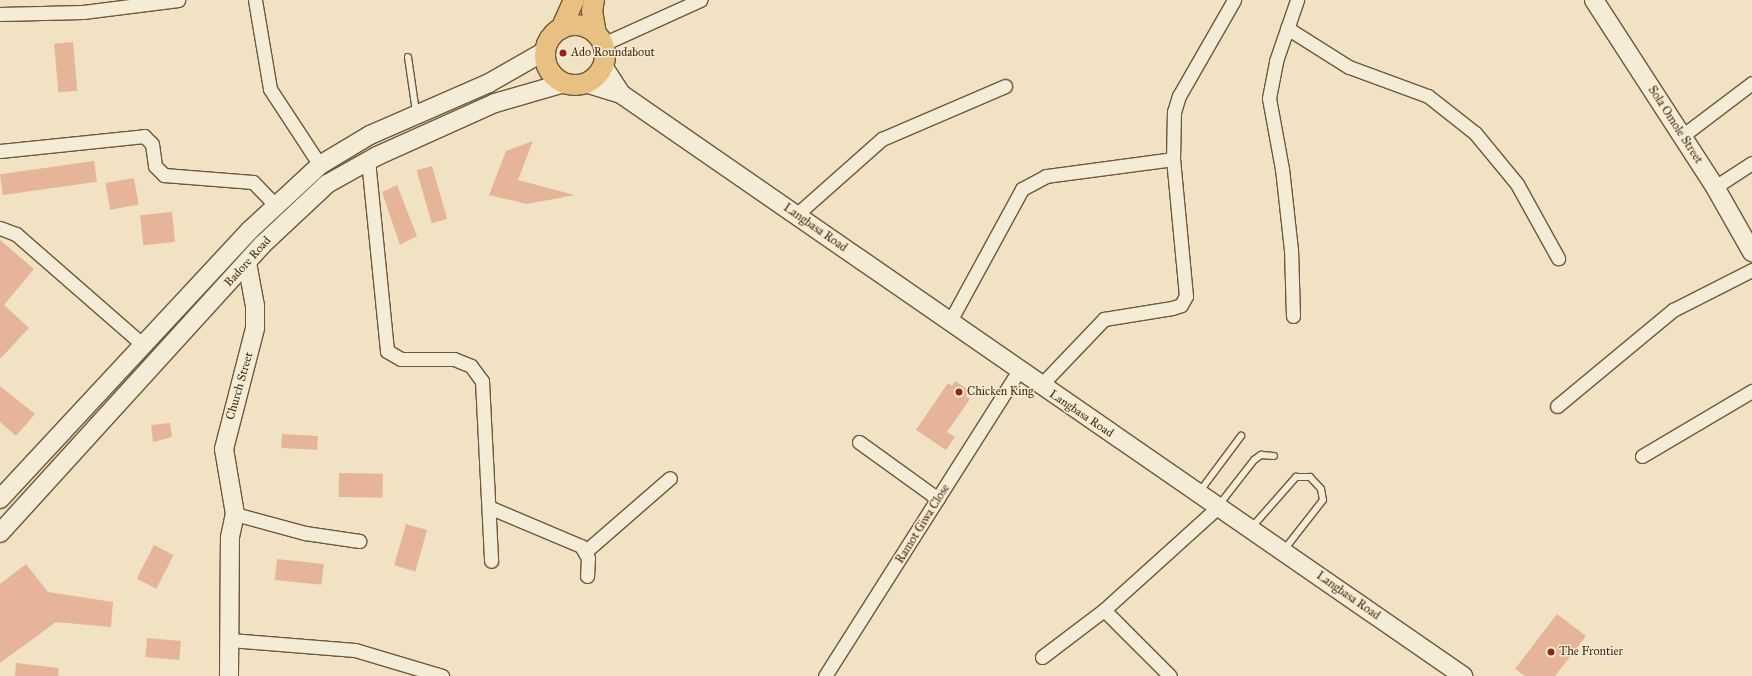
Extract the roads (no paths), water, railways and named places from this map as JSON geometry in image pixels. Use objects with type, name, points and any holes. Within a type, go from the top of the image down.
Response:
[{"type":"main road","points":[[561,29],[574,0]]},
{"type":"main road","points":[[594,0],[592,11],[600,39],[603,66],[585,83],[561,84],[547,66],[545,51],[549,38],[561,29],[582,25],[600,39]]},
{"type":"street","points":[[0,14],[83,12],[178,0]]},
{"type":"street","points":[[255,0],[270,89],[320,165]]},
{"type":"street","points":[[600,39],[700,0]]},
{"type":"street","points":[[1040,386],[1104,319],[1172,308],[1184,300],[1173,159],[1174,112],[1179,96],[1234,0]]},
{"type":"street","points":[[1293,316],[1289,228],[1269,98],[1287,28],[1297,0]]},
{"type":"street","name":"Sola Omole Street","points":[[1594,0],[1715,187],[1752,252]]},
{"type":"street","points":[[1287,28],[1349,67],[1428,96],[1475,133],[1517,184],[1558,258]]},
{"type":"street","name":"Badore Road","points":[[0,499],[142,344],[275,205],[320,165],[370,135],[490,82],[545,51]]},
{"type":"street","points":[[603,66],[621,94]]},
{"type":"street","points":[[585,83],[621,94]]},
{"type":"street","points":[[1682,136],[1752,83]]},
{"type":"street","name":"Badore Road","points":[[0,533],[291,216],[327,184],[368,160],[495,103],[561,84]]},
{"type":"street","points":[[796,215],[882,139],[1005,86]]},
{"type":"street","name":"Langbasa Road","points":[[621,94],[1040,386],[1198,494],[1218,506],[1463,676]]},
{"type":"street","points":[[0,151],[144,136],[152,144],[155,166],[164,175],[253,182],[275,205]]},
{"type":"street","points":[[950,323],[1022,189],[1046,176],[1173,159]]},
{"type":"street","points":[[368,160],[387,351],[401,358],[454,359],[471,366],[482,381],[490,508],[491,561]]},
{"type":"street","points":[[1715,187],[1752,163]]},
{"type":"street","points":[[0,228],[16,234],[142,344]]},
{"type":"street","name":"Church Street","points":[[229,676],[230,537],[235,514],[224,449],[231,408],[248,364],[255,328],[255,306],[247,263]]},
{"type":"street","points":[[1557,406],[1673,310],[1752,270]]},
{"type":"street","name":"Ramot Giwa Close","points":[[825,676],[1019,370]]},
{"type":"street","points":[[1642,456],[1752,391]]},
{"type":"street","points":[[859,442],[938,499]]},
{"type":"street","points":[[586,551],[670,478]]},
{"type":"street","points":[[1042,657],[1104,610],[1218,506]]},
{"type":"street","points":[[490,508],[586,551]]},
{"type":"street","points":[[235,514],[305,533],[359,542]]},
{"type":"street","points":[[586,551],[587,576]]},
{"type":"street","points":[[1104,610],[1170,676]]},
{"type":"street","points":[[230,640],[355,650],[442,676]]},
{"type":"lane","points":[[408,57],[417,115]]},
{"type":"lane","points":[[1198,494],[1241,436]]},
{"type":"lane","points":[[1218,506],[1254,460],[1261,455],[1274,456]]},
{"type":"lane","points":[[1251,529],[1296,477],[1310,477],[1321,489],[1323,500],[1283,551]]},
{"type":"place","name":"Ado Roundabout","points":[[563,53]]},
{"type":"place","name":"Chicken King","points":[[959,392]]},
{"type":"place","name":"The Frontier","points":[[1551,652]]}]
